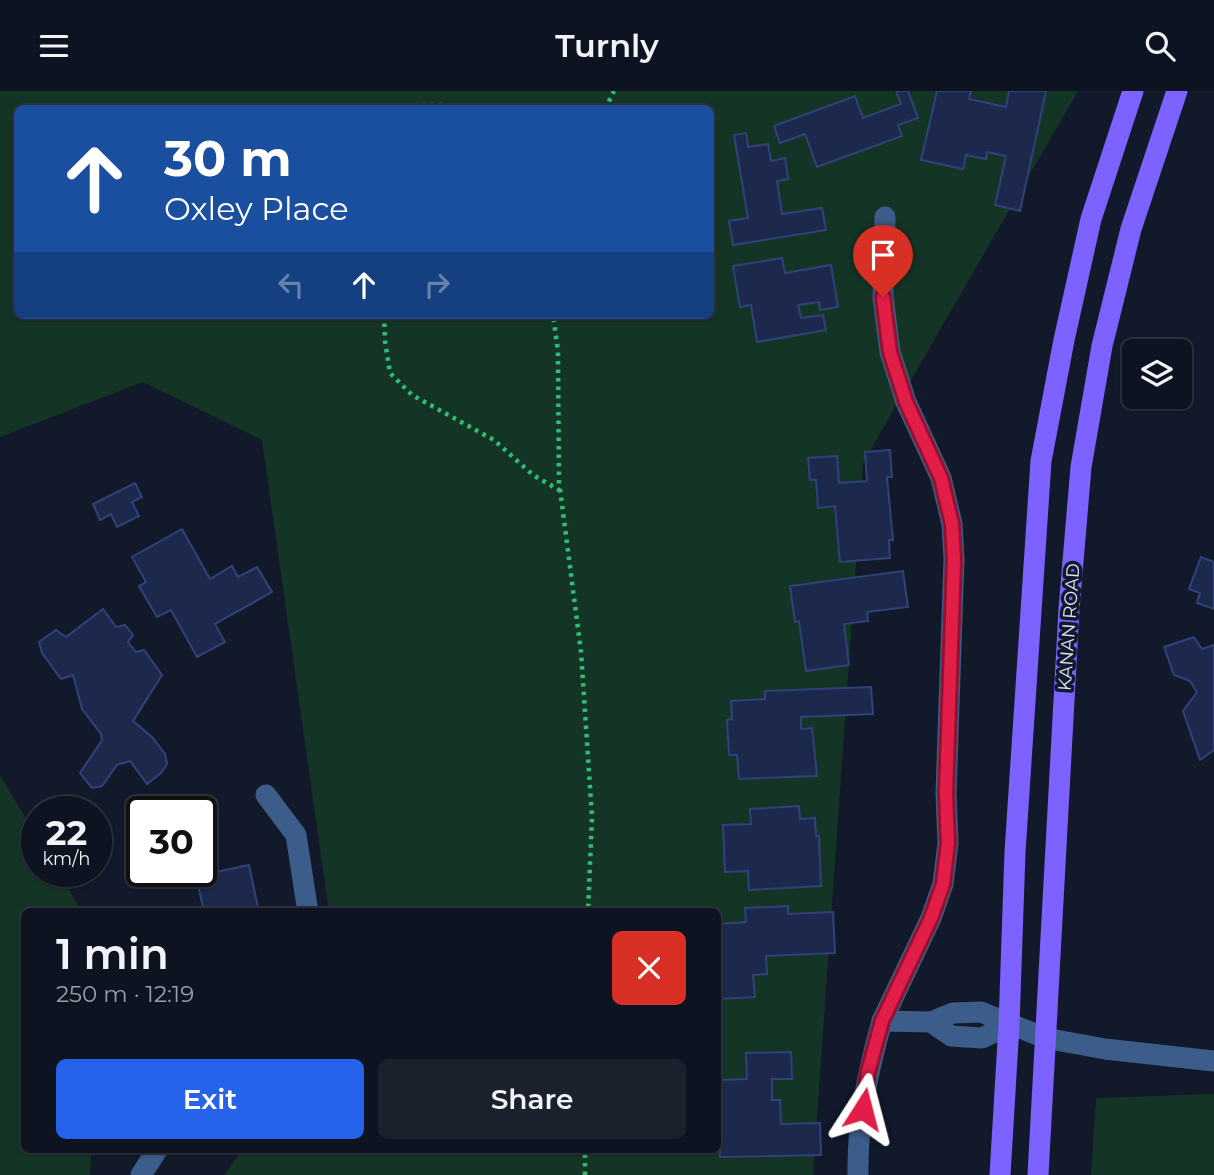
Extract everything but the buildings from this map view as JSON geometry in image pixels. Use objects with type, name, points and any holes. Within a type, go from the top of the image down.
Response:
[{"type":"main road","points":[[1000,1175],[1009,1025],[1015,838],[1041,461],[1091,219],[1133,91]]},
{"type":"main road","name":"KANAN ROAD","points":[[1038,1175],[1069,609],[1082,467],[1102,346],[1131,229],[1177,91]]},
{"type":"street","points":[[858,1175],[868,1072],[882,1021],[931,918],[943,884],[948,843],[946,793],[954,559],[952,524],[941,478],[906,402],[890,352],[883,297],[885,217]]},
{"type":"street","points":[[266,795],[296,835],[306,908]]},
{"type":"street","points":[[882,1021],[931,1021],[953,1013],[981,1011],[1045,1038],[1105,1049],[1214,1061]]},
{"type":"street","points":[[141,1175],[155,1153]]},
{"type":"path","points":[[417,105],[442,105]]},
{"type":"path","points":[[384,319],[390,373],[412,395],[494,440],[533,475],[559,488]]},
{"type":"path","points":[[554,319],[558,351],[559,488],[581,652],[592,817],[588,908]]},
{"type":"path","points":[[585,1153],[585,1175]]},
{"type":"green space","points":[[0,91],[1078,91],[863,463],[813,1175],[224,1175],[240,1153],[721,1153],[721,908],[328,908],[262,440],[143,382],[0,437]]},
{"type":"green space","points":[[0,775],[21,810],[21,887],[67,887],[80,908],[21,908],[21,1153],[92,1153],[90,1175],[0,1175]]},
{"type":"green space","points":[[1214,1094],[1214,1175],[1091,1175],[1096,1098]]},
{"type":"route","points":[[863,1109],[868,1072],[882,1021],[931,918],[943,884],[948,843],[946,793],[954,559],[952,524],[941,478],[906,402],[890,352],[883,297]]}]
